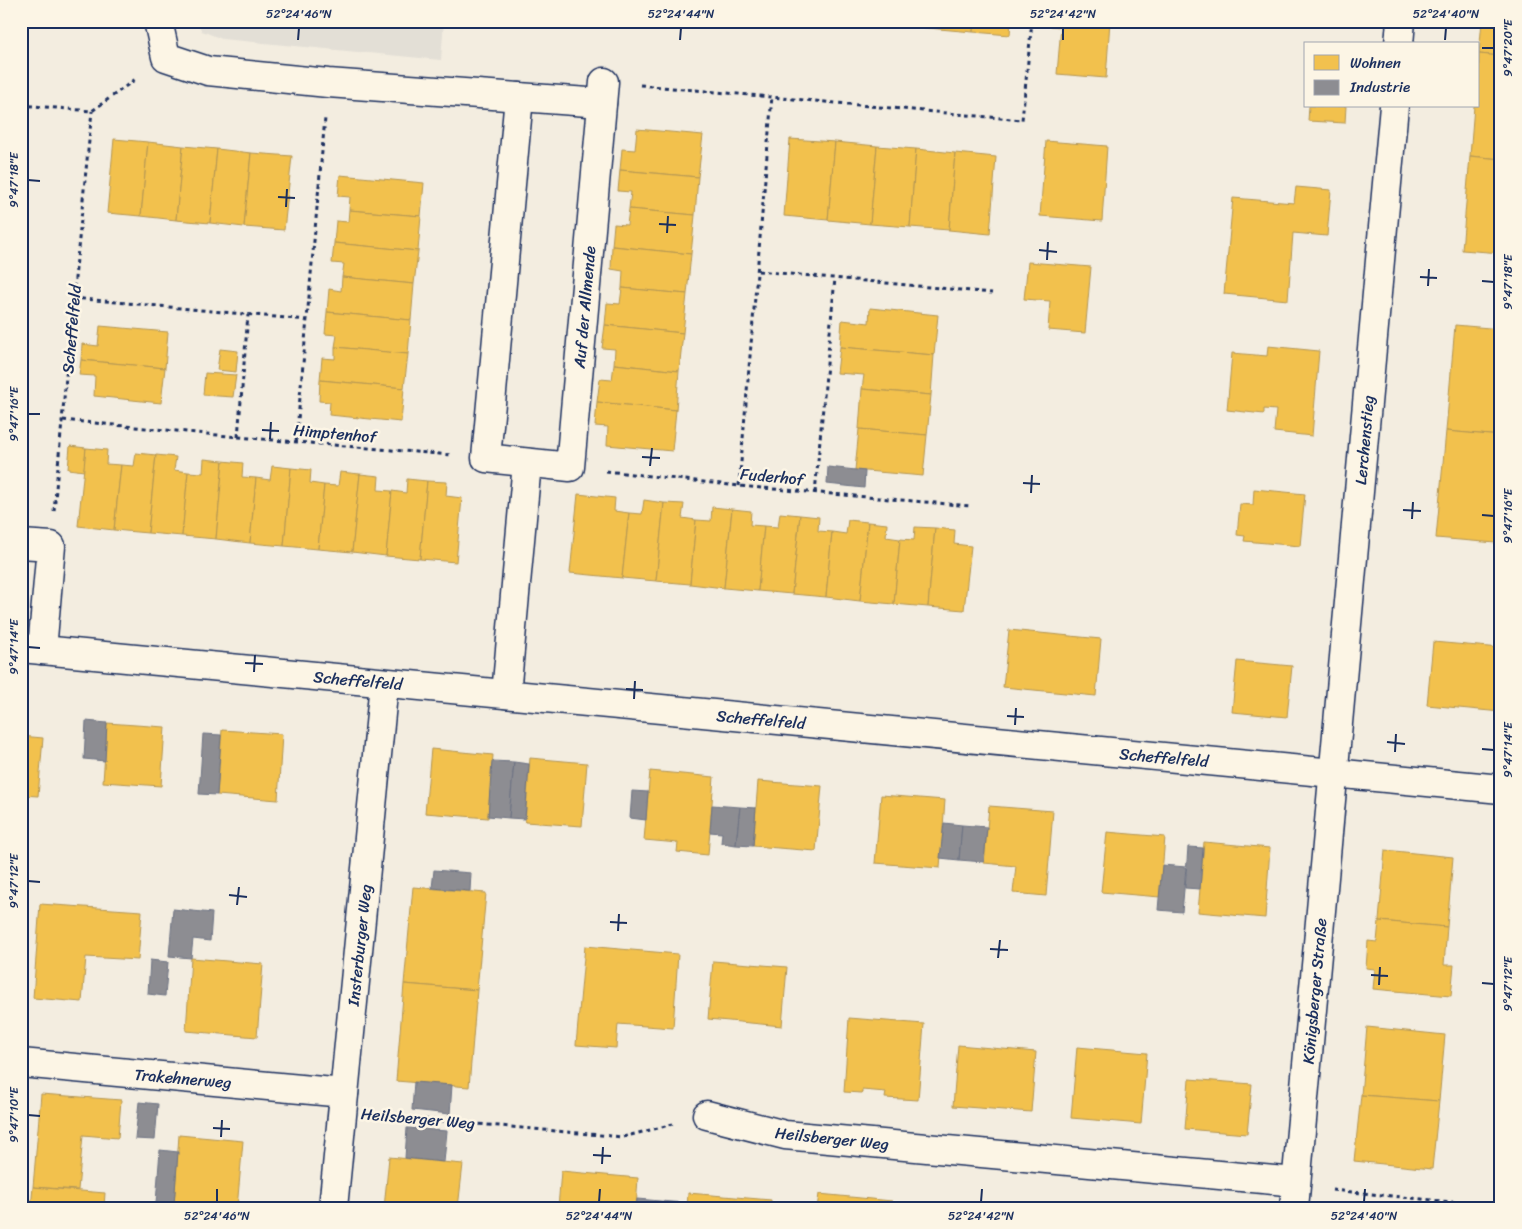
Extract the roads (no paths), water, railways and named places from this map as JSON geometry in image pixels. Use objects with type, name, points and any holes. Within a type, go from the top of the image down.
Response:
[{"type":"street","points":[[158,21],[166,56],[208,71],[328,83],[519,97],[486,458],[527,463],[506,694]]},
{"type":"street","points":[[1399,42],[1401,21]]},
{"type":"street","name":"Auf der Allmende","points":[[519,97],[603,92],[570,467],[527,463]]},
{"type":"street","name":"Lerchenstieg","points":[[1334,773],[1394,108]]},
{"type":"street","points":[[21,544],[51,546],[32,649]]},
{"type":"street","name":"Scheffelfeld","points":[[32,649],[1501,789]]},
{"type":"street","name":"Insterburger Weg","points":[[333,1208],[384,683]]},
{"type":"street","name":"Königsberger Straße","points":[[1295,1192],[1334,773]]},
{"type":"street","name":"Trakehnerweg","points":[[21,1062],[344,1102]]},
{"type":"street","name":"Heilsberger Weg","points":[[707,1115],[786,1135],[1295,1192]]}]
